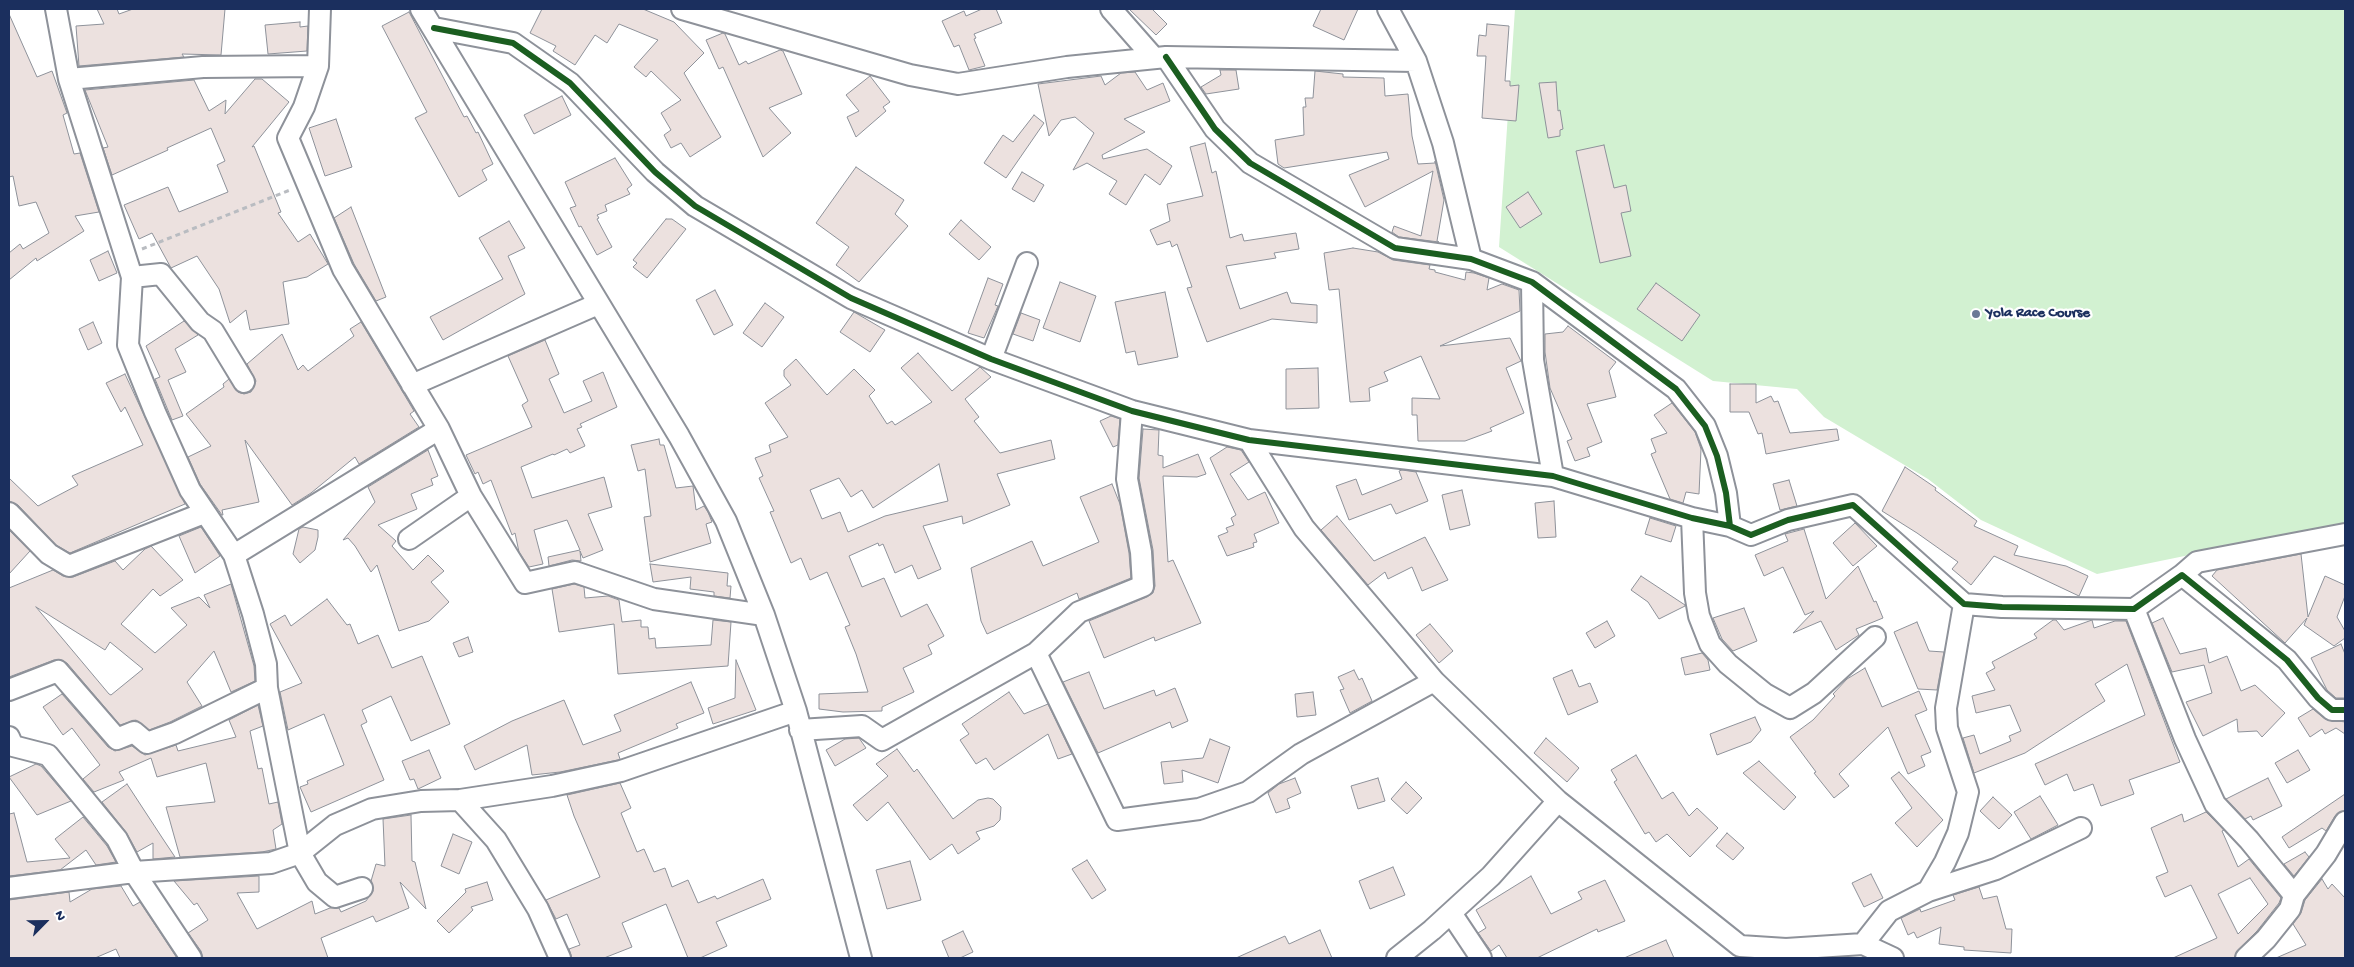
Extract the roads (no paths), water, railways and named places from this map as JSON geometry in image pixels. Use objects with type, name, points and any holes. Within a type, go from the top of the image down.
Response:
[{"type":"street","points":[[56,9],[70,79],[132,277],[128,345],[154,412],[190,490],[234,555],[253,614],[266,664],[267,688],[300,853],[317,882],[335,898],[362,888]]},
{"type":"street","points":[[320,9],[318,66],[304,107],[288,138],[343,269],[438,429],[471,496],[525,583],[575,572],[654,599],[764,615]]},
{"type":"street","points":[[421,9],[679,436],[726,521],[764,615],[798,721],[860,958]]},
{"type":"street","points":[[682,9],[910,75],[958,84],[1067,67],[1160,57],[1416,61]]},
{"type":"street","points":[[1111,9],[1160,57],[1215,129],[1250,163],[1395,248],[1471,259],[1532,282],[1676,389],[1705,426],[1717,456],[1726,493],[1730,526]]},
{"type":"street","points":[[1388,9],[1416,61],[1444,143],[1471,259]]},
{"type":"street","points":[[434,28],[513,43],[570,83],[655,172],[695,206],[851,298],[990,359],[1132,411],[1249,440],[1553,476],[1692,518],[1730,526],[1751,536],[1788,520],[1852,505],[1964,604],[2002,607],[2134,609],[2197,562],[2345,534]]},
{"type":"street","points":[[70,79],[203,67],[318,66]]},
{"type":"street","points":[[990,359],[1027,263]]},
{"type":"street","points":[[132,277],[161,274],[200,322],[213,331],[244,382]]},
{"type":"street","points":[[1532,282],[1533,360],[1553,476]]},
{"type":"street","points":[[412,385],[598,304]]},
{"type":"street","points":[[9,888],[134,872],[270,863],[300,853],[335,825],[372,809],[421,801],[460,800],[552,786],[621,771],[798,721],[862,726],[882,740],[1036,652],[1079,612],[1098,602],[1143,586],[1141,552],[1127,479],[1132,411]]},
{"type":"street","points":[[234,555],[438,429]]},
{"type":"street","points":[[1249,440],[1304,528],[1434,681],[1558,801],[1740,946],[1784,954],[1863,944],[1893,958]]},
{"type":"street","points":[[409,539],[471,496]]},
{"type":"street","points":[[9,513],[49,554],[69,566],[204,513]]},
{"type":"street","points":[[1692,518],[1695,593],[1698,616],[1710,644],[1728,664],[1765,694],[1790,708],[1814,693],[1875,637]]},
{"type":"street","points":[[2182,574],[2287,660],[2318,698],[2332,710],[2345,710]]},
{"type":"street","points":[[1928,891],[1945,862],[1958,832],[1968,792],[1947,728],[1946,708],[1964,604]]},
{"type":"street","points":[[2134,609],[2185,739],[2215,804],[2249,840],[2294,895]]},
{"type":"street","points":[[1036,652],[1117,820],[1199,810],[1248,792],[1301,754],[1434,681]]},
{"type":"street","points":[[9,690],[58,671],[99,721],[116,738],[134,732],[147,744],[175,733],[267,688]]},
{"type":"street","points":[[9,737],[13,746],[48,754],[117,839],[134,872],[191,958]]},
{"type":"street","points":[[460,800],[496,840],[538,909],[560,958]]},
{"type":"street","points":[[1397,958],[1491,876],[1558,801]]},
{"type":"street","points":[[2246,958],[2266,939],[2290,909],[2294,895],[2336,851],[2345,822]]},
{"type":"street","points":[[1863,944],[1889,911],[1928,891],[1996,869],[2081,828]]},
{"type":"street","points":[[1451,912],[1481,958]]},
{"type":"place","name":"Yola Race Course","points":[[1976,314]]}]
